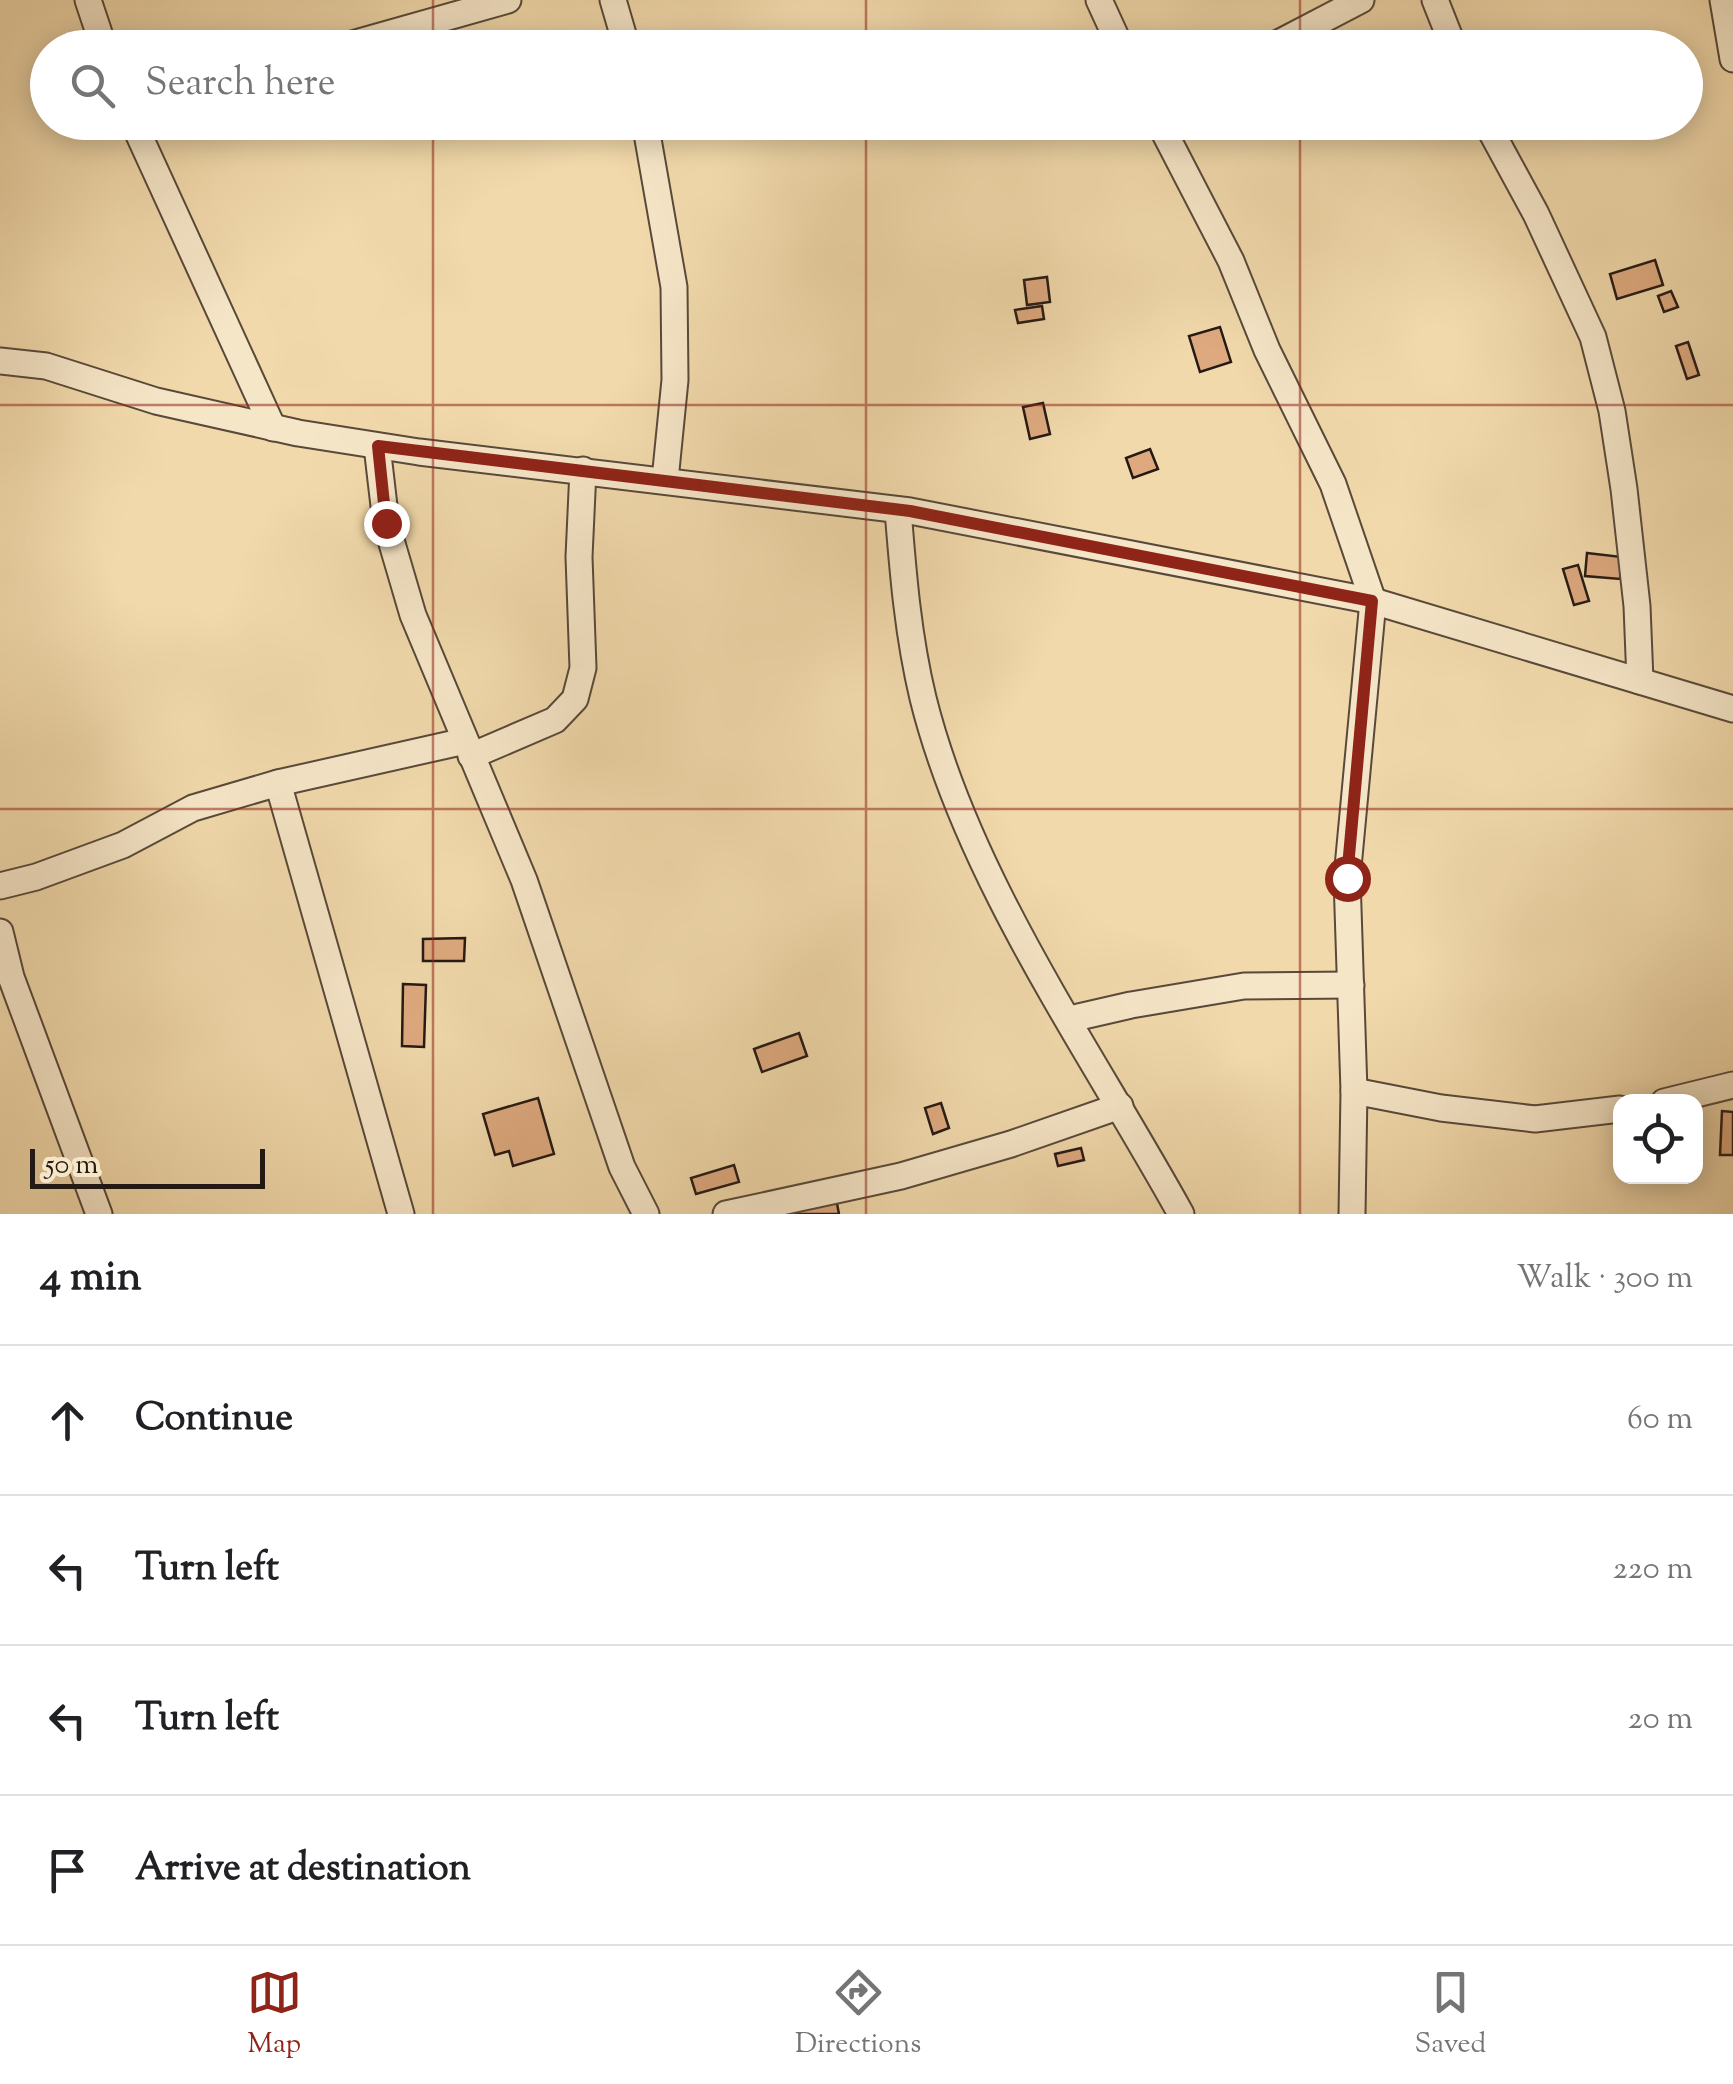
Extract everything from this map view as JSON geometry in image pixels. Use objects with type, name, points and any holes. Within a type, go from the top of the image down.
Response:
[{"type":"street","points":[[88,0],[98,30]]},
{"type":"street","points":[[402,30],[508,0]]},
{"type":"street","points":[[612,0],[621,30]]},
{"type":"street","points":[[1099,0],[1113,30]]},
{"type":"street","points":[[1304,30],[1362,0]]},
{"type":"street","points":[[1435,0],[1447,30]]},
{"type":"street","points":[[1724,0],[1733,58]]},
{"type":"street","points":[[141,140],[272,428]]},
{"type":"street","points":[[648,140],[674,288],[675,380],[665,480]]},
{"type":"street","points":[[1168,140],[1230,262],[1267,350],[1333,484],[1372,601],[1347,878],[1354,1091],[1352,1214]]},
{"type":"street","points":[[1496,140],[1536,214],[1593,337],[1612,411],[1624,489],[1637,606],[1640,681]]},
{"type":"street","points":[[0,361],[46,366],[156,401],[272,428],[378,446],[898,510],[1372,601],[1733,708]]},
{"type":"street","points":[[378,446],[386,523],[412,615],[524,880],[622,1167],[646,1214]]},
{"type":"street","points":[[0,886],[123,845],[193,808],[278,783],[468,749],[556,720],[575,700],[583,668],[583,470]]},
{"type":"street","points":[[898,510],[906,612],[924,700],[954,795],[1004,904],[1181,1214]]},
{"type":"street","points":[[278,783],[401,1214]]},
{"type":"street","points":[[0,932],[6,980],[98,1214]]},
{"type":"street","points":[[1070,1020],[1131,1004],[1244,986],[1350,985]]},
{"type":"street","points":[[1698,1094],[1733,1086]]},
{"type":"street","points":[[1354,1091],[1441,1108],[1535,1119],[1613,1110]]},
{"type":"street","points":[[726,1214],[901,1176],[1011,1144],[1120,1106]]},
{"type":"building","points":[[1655,260],[1663,285],[1617,299],[1610,274]]},
{"type":"building","points":[[1047,277],[1050,302],[1027,305],[1024,280]]},
{"type":"building","points":[[1671,291],[1678,307],[1664,312],[1658,296]]},
{"type":"building","points":[[1042,306],[1044,319],[1018,323],[1015,310]]},
{"type":"building","points":[[1220,327],[1231,362],[1200,372],[1189,336]]},
{"type":"building","points":[[1688,342],[1699,375],[1687,379],[1676,346]]},
{"type":"building","points":[[1043,403],[1050,434],[1030,439],[1023,407]]},
{"type":"building","points":[[1150,449],[1158,469],[1133,478],[1126,458]]},
{"type":"building","points":[[1587,553],[1622,557],[1620,579],[1585,576]]},
{"type":"building","points":[[1578,565],[1589,601],[1574,605],[1563,569]]},
{"type":"building","points":[[465,938],[464,961],[423,961],[423,939]]},
{"type":"building","points":[[403,984],[426,985],[424,1047],[402,1046]]},
{"type":"building","points":[[799,1033],[807,1056],[762,1072],[754,1049]]},
{"type":"building","points":[[538,1098],[554,1154],[513,1166],[509,1151],[495,1155],[483,1114]]},
{"type":"building","points":[[941,1103],[949,1128],[933,1134],[925,1108]]},
{"type":"building","points":[[1722,1111],[1733,1112],[1733,1155],[1720,1155]]},
{"type":"building","points":[[1081,1148],[1084,1160],[1058,1166],[1055,1154]]},
{"type":"building","points":[[734,1165],[739,1182],[696,1194],[691,1178]]},
{"type":"building","points":[[835,1193],[839,1214],[788,1214],[785,1203]]},
{"type":"route","points":[[386,523],[378,446],[910,511],[1372,601],[1347,878]]}]
